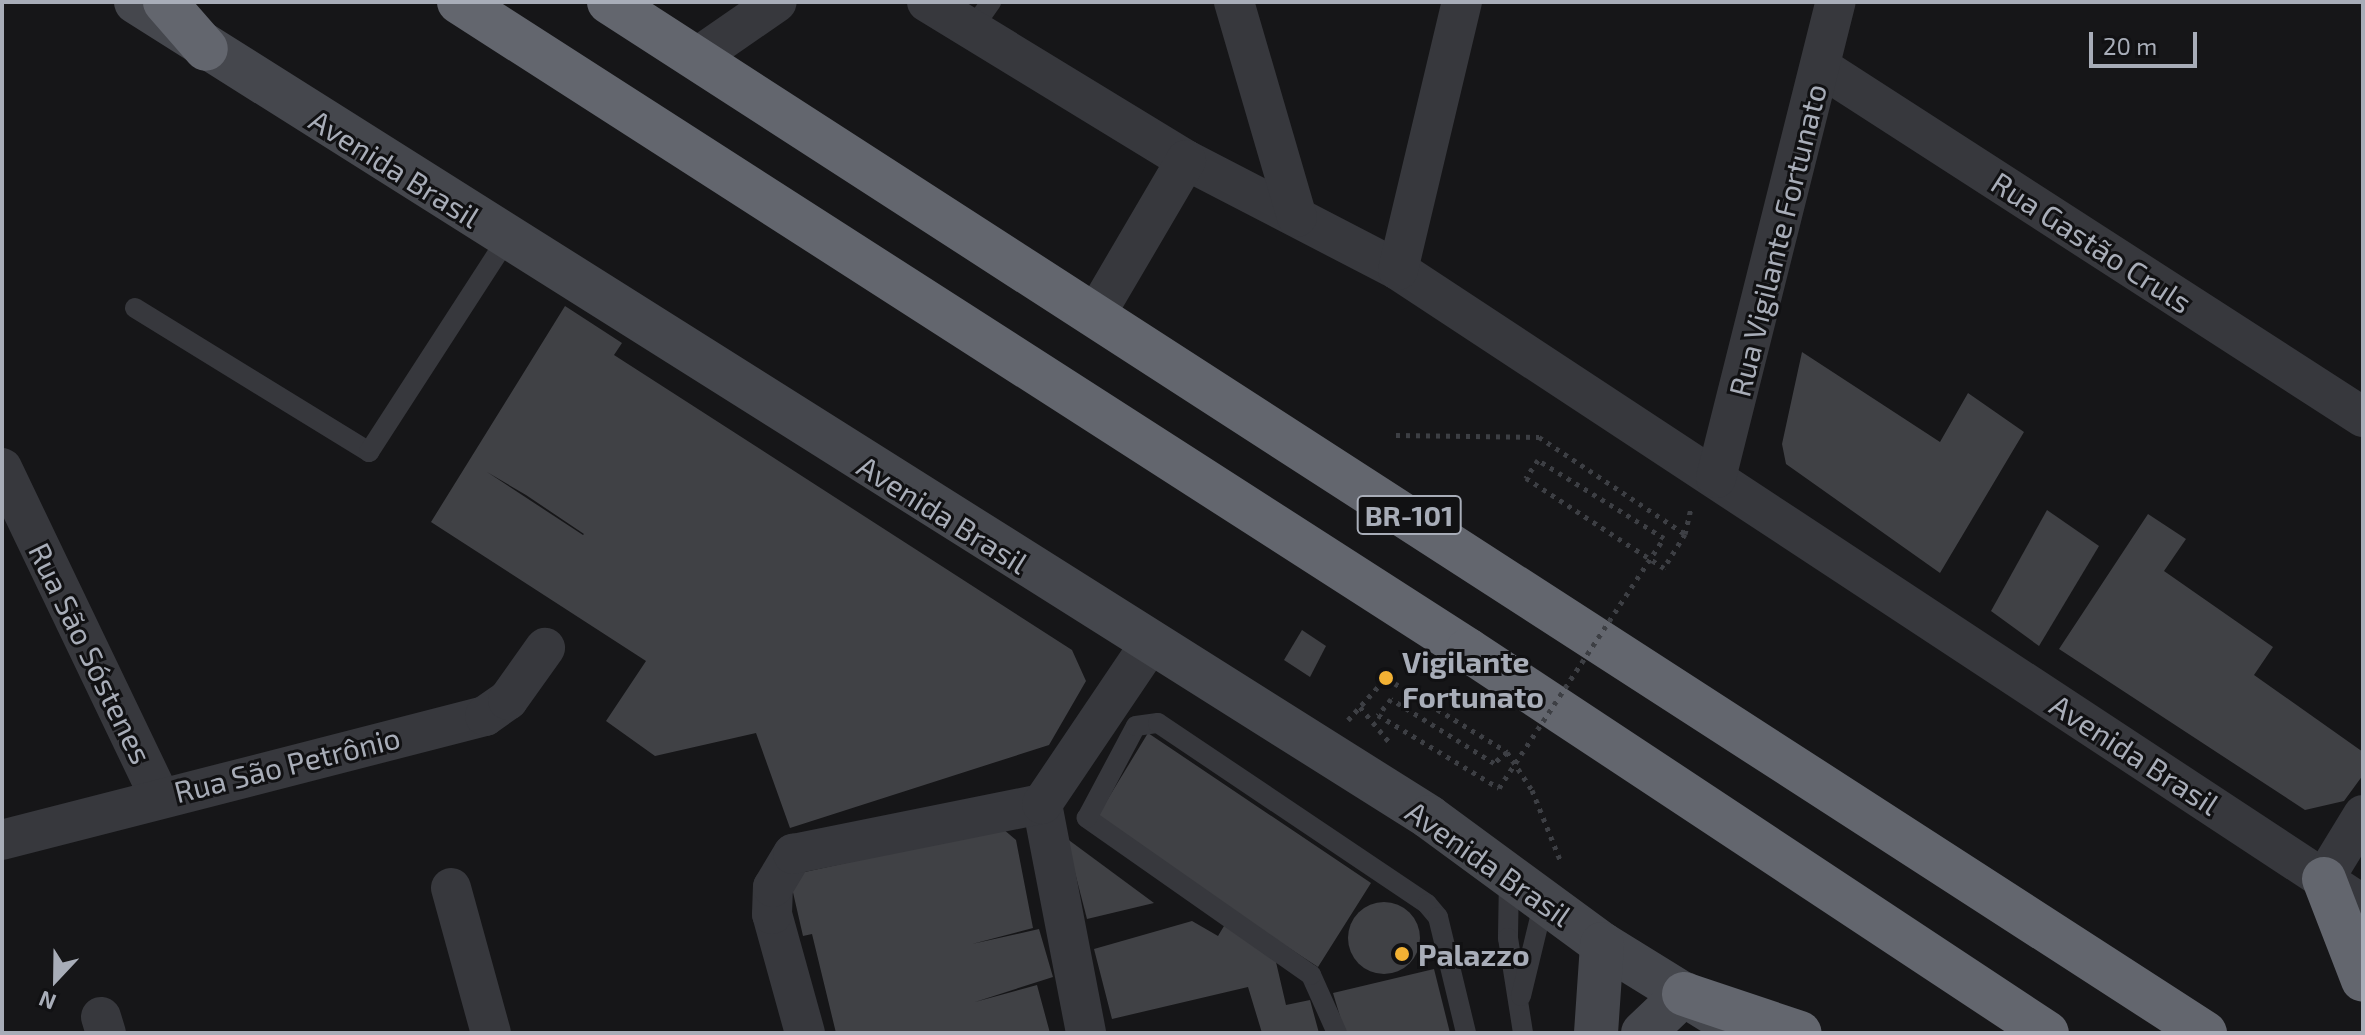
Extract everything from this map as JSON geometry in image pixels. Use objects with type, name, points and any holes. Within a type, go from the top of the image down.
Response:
[{"type":"highway","points":[[165,2],[206,49]]},
{"type":"highway","name":"BR-101","points":[[459,2],[1468,650],[2047,1033]]},
{"type":"highway","name":"BR-101","points":[[609,2],[1097,312],[2205,1033]]},
{"type":"highway","points":[[2324,879],[2363,980]]},
{"type":"highway","points":[[1684,994],[1800,1033]]},
{"type":"street","name":"Avenida Brasil","points":[[136,2],[1319,753],[1429,817],[1602,944],[1745,1033]]},
{"type":"street","points":[[696,58],[777,2]]},
{"type":"street","name":"Avenida Brasil","points":[[927,2],[980,17],[1186,160],[1398,270],[2363,905]]},
{"type":"street","points":[[1234,2],[1297,217]]},
{"type":"street","points":[[1398,270],[1462,2]]},
{"type":"street","name":"Rua Vigilante Fortunato","points":[[1716,478],[1822,68],[1836,2]]},
{"type":"street","name":"Rua Gastão Cruls","points":[[1822,68],[2363,417]]},
{"type":"street","points":[[1097,312],[1186,160]]},
{"type":"street","name":"Rua São Sóstenes","points":[[2,468],[159,795]]},
{"type":"street","points":[[805,1033],[772,914],[773,887],[793,854],[1042,804],[1150,644]]},
{"type":"street","name":"Rua São Petrônio","points":[[2,840],[159,795],[485,716],[508,700],[545,648]]},
{"type":"street","points":[[1042,804],[1086,1033]]},
{"type":"street","points":[[2324,879],[2363,815]]},
{"type":"street","points":[[451,888],[491,1033]]},
{"type":"street","points":[[1596,1033],[1602,944]]},
{"type":"street","points":[[1643,1033],[1684,994]]},
{"type":"lane","points":[[135,308],[369,452],[507,239]]},
{"type":"lane","points":[[1337,1033],[1311,975],[1087,818],[1136,726],[1158,723],[1427,904],[1438,917],[1466,1033]]},
{"type":"lane","points":[[1523,1033],[1508,938],[1536,895]]},
{"type":"lane","points":[[1519,1004],[1536,895]]},
{"type":"path","points":[[1396,435],[1539,437],[1685,534],[1664,568],[1633,548],[1526,478],[1538,460],[1664,538],[1499,788],[1378,715],[1391,699],[1494,763],[1507,752]]},
{"type":"path","points":[[1319,753],[1386,678],[1507,752],[1532,790],[1561,862],[1536,895]]},
{"type":"building","points":[[565,306],[622,343],[614,355],[1072,650],[1086,681],[1049,745],[790,828],[756,733],[655,756],[606,721],[646,661],[431,522]],"holes":[[[487,472],[526,495],[584,534]]]},
{"type":"building","points":[[1802,352],[1940,442],[1968,393],[2024,432],[1940,573],[1786,464],[1782,444]]},
{"type":"building","points":[[2047,510],[2099,546],[2039,646],[1991,611]]},
{"type":"building","points":[[2148,514],[2186,539],[2164,571],[2273,647],[2254,675],[2363,752],[2363,775],[2344,801],[2305,810],[2059,649]]},
{"type":"building","points":[[1302,630],[1326,646],[1310,677],[1284,660]]},
{"type":"building","points":[[1148,733],[1371,883],[1318,967],[1286,946],[1276,962],[1286,1005],[1310,1000],[1319,1033],[1262,1033],[1248,987],[1112,1019],[1094,949],[1192,921],[1218,936],[1233,911],[1095,820]]},
{"type":"building","points":[[1003,829],[1016,840],[1033,928],[972,944],[1039,929],[1053,977],[975,1002],[1037,985],[1050,1033],[836,1033],[812,934],[803,936],[792,888],[800,873]]},
{"type":"building","points":[[1066,838],[1154,903],[1087,919]]},
{"type":"building","points":[[1384,902],[1404,908],[1414,918],[1420,938],[1414,958],[1404,968],[1384,974],[1364,968],[1354,958],[1348,938],[1354,918],[1364,908]]},
{"type":"building","points":[[1434,969],[1450,1033],[1345,1033],[1333,993]]},
{"type":"place","name":"Vigilante Fortunato","points":[[1386,678]]},
{"type":"place","name":"Palazzo","points":[[1402,954]]}]
